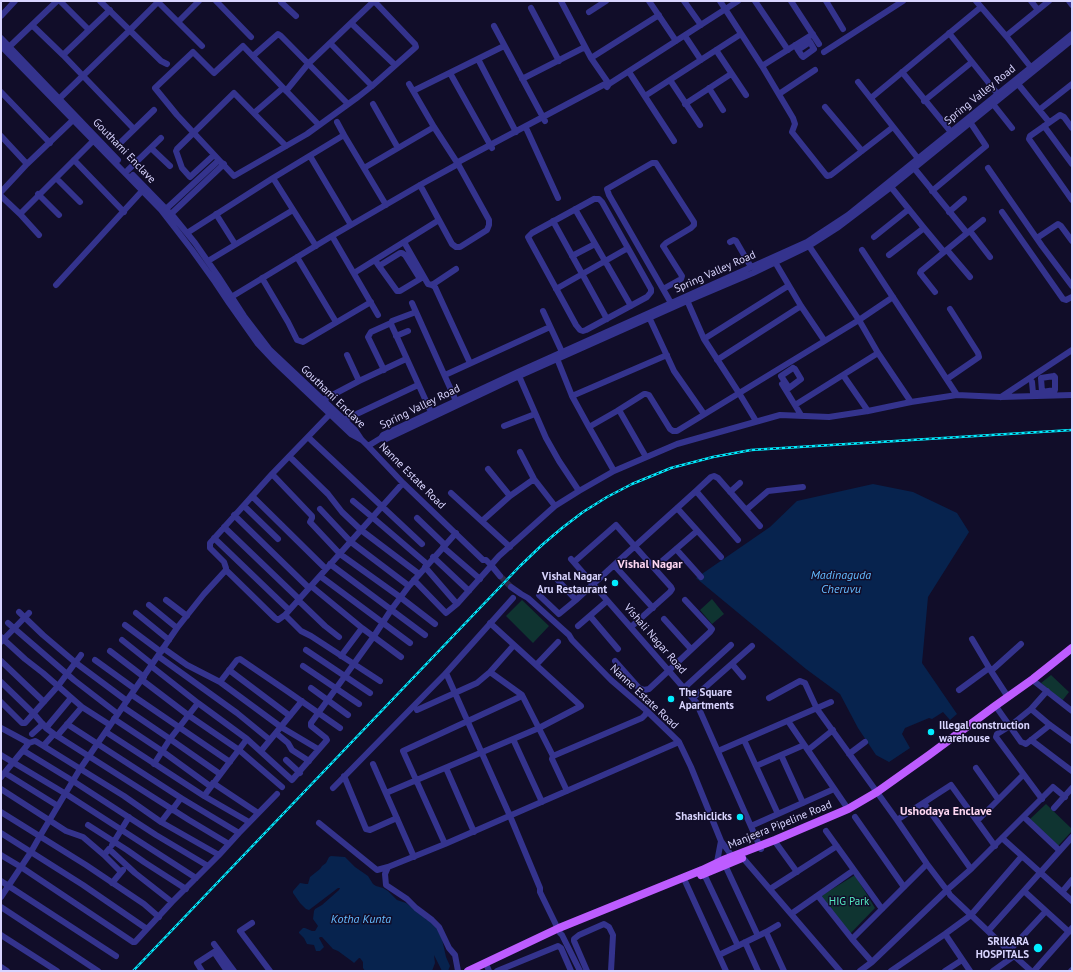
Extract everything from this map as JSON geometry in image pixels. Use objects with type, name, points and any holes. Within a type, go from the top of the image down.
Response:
[{"type":"main road","name":"Manjeera Pipeline Road","points":[[468,971],[506,955],[515,955],[561,931],[661,888],[721,864],[743,858],[760,848],[848,809],[878,793],[1033,679],[1072,648]]},
{"type":"main road","name":"Manjeera Pipeline Road","points":[[661,888],[704,874],[732,856],[776,843],[850,811],[931,758],[997,708],[1035,682],[1072,652]]},
{"type":"main road","name":"Manjeera Pipeline Road","points":[[477,971],[488,969],[506,955]]},
{"type":"street","points":[[1,16],[16,1]]},
{"type":"street","points":[[9,46],[57,1]]},
{"type":"street","points":[[60,1],[89,30]]},
{"type":"street","points":[[100,1],[161,61],[167,64]]},
{"type":"street","points":[[60,98],[130,30],[157,1],[202,46]]},
{"type":"street","points":[[178,22],[199,1]]},
{"type":"street","points":[[216,1],[251,37]]},
{"type":"street","points":[[281,1],[296,16]]},
{"type":"street","points":[[254,113],[284,89],[374,1],[415,44],[416,47],[372,86],[307,134],[234,176],[193,133],[155,88],[193,52],[214,73],[243,46],[252,56],[284,89],[319,125]]},
{"type":"street","points":[[589,12],[606,1]]},
{"type":"street","points":[[650,1],[676,41]]},
{"type":"street","points":[[684,1],[701,25]]},
{"type":"street","points":[[720,1],[772,82],[793,118],[795,124],[792,132],[827,176],[831,175],[893,127]]},
{"type":"street","points":[[229,298],[420,185],[458,164],[462,164],[516,132],[607,87],[609,84],[738,1]]},
{"type":"street","points":[[755,1],[788,50]]},
{"type":"street","points":[[792,1],[819,44]]},
{"type":"street","points":[[826,1],[844,29]]},
{"type":"street","points":[[824,52],[903,1]]},
{"type":"street","points":[[976,1],[1032,69]]},
{"type":"street","points":[[1031,1],[1038,10]]},
{"type":"street","points":[[1006,36],[1049,1]]},
{"type":"street","points":[[1069,1],[1072,5]]},
{"type":"street","points":[[563,2],[591,58],[609,84]]},
{"type":"street","points":[[871,98],[981,7]]},
{"type":"street","points":[[531,8],[559,61]]},
{"type":"street","points":[[64,55],[110,10]]},
{"type":"street","points":[[591,58],[659,15]]},
{"type":"street","points":[[351,23],[395,65]]},
{"type":"street","points":[[32,25],[64,55],[134,129]]},
{"type":"street","points":[[494,26],[544,119]]},
{"type":"street","points":[[949,33],[999,96]]},
{"type":"street","points":[[252,56],[278,34],[348,104]]},
{"type":"street","points":[[645,96],[741,34]]},
{"type":"street","points":[[762,66],[788,50],[797,48],[812,34]]},
{"type":"street","name":"Spring Valley Road","points":[[381,438],[383,435],[431,412],[606,334],[617,326],[775,262],[838,228],[914,168],[950,132],[999,96],[1072,34]]},
{"type":"street","points":[[685,36],[701,60]]},
{"type":"street","name":"Gouthami Enclave","points":[[1,38],[171,214],[208,261],[258,344],[351,434],[362,440]]},
{"type":"street","name":"Spring Valley Road","points":[[381,438],[386,439],[519,376],[556,357],[562,352],[649,318],[686,298],[751,267],[808,244],[920,161],[993,104],[999,96],[1017,85],[1032,69],[1072,40]]},
{"type":"street","points":[[330,43],[372,86]]},
{"type":"street","name":"Gouthami Enclave","points":[[1,46],[161,210],[215,282],[270,350],[355,430],[362,440]]},
{"type":"street","points":[[413,91],[504,46]]},
{"type":"street","points":[[522,79],[586,47]]},
{"type":"street","points":[[716,50],[746,95]]},
{"type":"street","points":[[478,59],[516,132]]},
{"type":"street","points":[[924,101],[972,62]]},
{"type":"street","points":[[779,94],[815,70]]},
{"type":"street","points":[[629,72],[674,141]]},
{"type":"street","points":[[902,72],[950,132]]},
{"type":"street","points":[[450,73],[491,147]]},
{"type":"street","points":[[686,104],[731,74]]},
{"type":"street","points":[[670,80],[700,125]]},
{"type":"street","points":[[858,82],[920,161]]},
{"type":"street","points":[[409,84],[458,164],[489,220],[487,230],[460,247],[452,244],[420,185]]},
{"type":"street","points":[[1039,110],[1072,84]]},
{"type":"street","points":[[1017,85],[1039,110],[1046,124]]},
{"type":"street","points":[[1017,85],[1046,124],[1072,164]]},
{"type":"street","points":[[709,88],[723,110]]},
{"type":"street","points":[[1,92],[50,143]]},
{"type":"street","points":[[219,160],[190,177],[182,168],[176,151],[234,93],[286,146]]},
{"type":"street","points":[[373,104],[398,148]]},
{"type":"street","points":[[993,104],[1012,128]]},
{"type":"street","points":[[825,107],[862,151]]},
{"type":"street","points":[[117,146],[154,110]]},
{"type":"street","points":[[1072,128],[1062,116],[1059,116],[1030,136],[1029,140],[1072,198]]},
{"type":"street","points":[[491,147],[527,130],[544,119]]},
{"type":"street","points":[[2,187],[73,120]]},
{"type":"street","points":[[337,122],[386,205]]},
{"type":"street","points":[[932,191],[986,146],[970,122]]},
{"type":"street","points":[[364,168],[434,127]]},
{"type":"street","points":[[527,130],[558,198]]},
{"type":"street","points":[[187,234],[273,178],[344,135]]},
{"type":"street","points":[[1,136],[27,164]]},
{"type":"street","points":[[128,170],[161,138]]},
{"type":"street","points":[[20,214],[38,194],[94,140]]},
{"type":"street","points":[[151,148],[170,166]]},
{"type":"street","points":[[310,156],[351,225]]},
{"type":"street","points":[[74,160],[124,212]]},
{"type":"street","points":[[166,209],[219,160]]},
{"type":"street","points":[[171,214],[219,160]]},
{"type":"street","points":[[664,289],[681,279],[682,276],[663,246],[666,242],[691,228],[694,225],[694,222],[656,163],[652,163],[607,189],[671,303]]},
{"type":"street","points":[[914,168],[949,212],[990,257]]},
{"type":"street","points":[[988,168],[1072,286]]},
{"type":"street","points":[[56,178],[80,202]]},
{"type":"street","points":[[273,178],[316,246]]},
{"type":"street","points":[[891,187],[924,228],[970,277]]},
{"type":"street","points":[[56,285],[142,192]]},
{"type":"street","points":[[38,194],[59,215]]},
{"type":"street","points":[[1,196],[20,214],[39,236]]},
{"type":"street","points":[[594,199],[601,200],[651,289],[651,292],[647,297],[609,316],[586,330],[580,330],[576,325],[528,238],[530,234],[575,209],[594,199]]},
{"type":"street","points":[[949,212],[964,199]]},
{"type":"street","points":[[575,209],[605,261],[627,307],[631,320]]},
{"type":"street","points":[[874,237],[909,209]]},
{"type":"street","points":[[208,261],[293,210]]},
{"type":"street","points":[[1002,212],[1063,299],[1066,300],[1072,297]]},
{"type":"street","points":[[216,214],[235,244]]},
{"type":"street","points":[[354,273],[438,220]]},
{"type":"street","points":[[935,292],[920,273],[922,270],[983,220]]},
{"type":"street","points":[[553,222],[582,274],[617,326]]},
{"type":"street","points":[[1037,238],[1058,224],[1072,241]]},
{"type":"street","points":[[889,255],[924,228]]},
{"type":"street","points":[[332,236],[378,315]]},
{"type":"street","points":[[730,242],[734,240],[736,241],[751,267]]},
{"type":"street","points":[[404,242],[428,284],[435,288],[470,363]]},
{"type":"street","points":[[572,256],[595,244]]},
{"type":"street","points":[[808,244],[859,320],[878,353],[911,402]]},
{"type":"street","points":[[556,289],[628,248]]},
{"type":"street","points":[[862,250],[958,395]]},
{"type":"street","points":[[376,260],[379,266],[397,291],[420,279],[406,255],[402,253],[379,266]]},
{"type":"street","points":[[297,257],[336,322]]},
{"type":"street","points":[[775,262],[788,286],[824,340]]},
{"type":"street","points":[[432,285],[456,269]]},
{"type":"street","points":[[262,278],[297,340],[303,342],[371,302]]},
{"type":"street","points":[[704,339],[788,286]]},
{"type":"street","points":[[673,431],[677,431],[739,393],[777,372],[824,340],[859,320],[893,297]]},
{"type":"street","points":[[686,298],[704,339],[756,421]]},
{"type":"street","points":[[412,303],[456,401]]},
{"type":"street","points":[[717,360],[801,306]]},
{"type":"street","points":[[947,379],[978,358],[979,355],[950,309]]},
{"type":"street","points":[[384,370],[368,337],[372,332],[391,323],[392,321],[416,312]]},
{"type":"street","points":[[543,312],[562,352]]},
{"type":"street","points":[[649,318],[674,371],[704,414]]},
{"type":"street","points":[[391,323],[390,324],[431,412]]},
{"type":"street","points":[[445,375],[550,327]]},
{"type":"street","points":[[396,336],[408,331]]},
{"type":"street","points":[[1001,397],[1072,350]]},
{"type":"street","points":[[795,405],[878,353]]},
{"type":"street","points":[[347,355],[359,381]]},
{"type":"street","points":[[572,396],[666,355]]},
{"type":"street","points":[[556,357],[572,396],[614,471]]},
{"type":"street","points":[[323,400],[406,359]]},
{"type":"street","points":[[777,372],[794,368],[801,378],[801,380],[789,387],[785,385]]},
{"type":"street","points":[[777,372],[801,415]]},
{"type":"street","points":[[843,375],[868,411]]},
{"type":"street","points":[[519,376],[546,438],[579,491]]},
{"type":"street","points":[[1038,394],[1041,378],[1054,376],[1056,390],[1051,393]]},
{"type":"street","points":[[1032,382],[1038,394]]},
{"type":"street","points":[[344,420],[418,385]]},
{"type":"street","points":[[414,580],[446,613],[457,604],[480,580],[499,556],[555,506],[579,491],[614,471],[677,444],[756,421],[780,415],[829,417],[958,395],[1001,397],[1071,393]]},
{"type":"street","points":[[589,427],[646,394],[649,395],[670,429],[673,431],[677,444]]},
{"type":"street","points":[[620,410],[646,457]]},
{"type":"street","points":[[330,414],[272,474],[210,543],[210,548],[224,562],[226,570],[277,620],[287,612],[310,587],[403,483]]},
{"type":"street","points":[[504,426],[535,414]]},
{"type":"street","points":[[308,437],[422,544]]},
{"type":"street","points":[[368,446],[381,438]]},
{"type":"street","name":"Nanne Estate Road","points":[[362,440],[403,483],[456,533],[484,562],[491,566],[494,572],[499,574]]},
{"type":"street","points":[[520,452],[534,479],[555,506]]},
{"type":"street","points":[[290,457],[328,494],[342,512],[361,530],[419,574]]},
{"type":"street","points":[[488,469],[510,496]]},
{"type":"street","points":[[272,474],[312,516],[310,522],[340,554],[435,624]]},
{"type":"street","points":[[539,595],[558,614],[576,600],[711,477],[714,476],[718,478],[760,526]]},
{"type":"street","points":[[482,521],[510,496],[534,479]]},
{"type":"street","points":[[730,492],[740,483]]},
{"type":"street","points":[[746,510],[768,491],[803,487]]},
{"type":"street","points":[[696,492],[738,540]]},
{"type":"street","points":[[451,493],[510,547]]},
{"type":"street","points":[[252,496],[328,567],[425,635]]},
{"type":"street","points":[[353,501],[426,566],[457,604]]},
{"type":"street","points":[[244,506],[278,539]]},
{"type":"street","points":[[677,508],[721,557]]},
{"type":"street","points":[[320,509],[351,542],[409,586]]},
{"type":"street","points":[[234,515],[310,587],[362,628],[401,656]]},
{"type":"street","points":[[417,518],[480,580]]},
{"type":"street","name":"Vishali Nagar Road","points":[[635,546],[616,525],[572,561],[696,702],[760,848]]},
{"type":"street","points":[[224,527],[325,626],[339,637]]},
{"type":"street","points":[[654,568],[697,531]]},
{"type":"street","points":[[122,640],[198,703],[247,739],[292,780],[300,773],[327,739],[310,725],[383,624],[400,597],[456,533]]},
{"type":"street","points":[[214,538],[287,612],[301,631],[380,681]]},
{"type":"street","points":[[631,627],[672,589],[635,546]]},
{"type":"street","points":[[676,549],[701,578]]},
{"type":"street","points":[[434,557],[469,591]]},
{"type":"street","points":[[614,565],[653,608]]},
{"type":"street","points":[[1,897],[31,852],[80,769],[116,716],[177,628],[204,594],[226,570]]},
{"type":"street","points":[[320,576],[410,643]]},
{"type":"street","points":[[555,577],[576,600]]},
{"type":"street","name":"Nanne Estate Road","points":[[511,587],[528,598],[569,635],[572,640],[611,680],[679,742],[691,767],[721,841],[732,856]]},
{"type":"street","points":[[333,788],[446,673],[513,598]]},
{"type":"street","points":[[166,600],[187,616]]},
{"type":"street","points":[[615,661],[640,688],[644,690],[648,689],[712,629],[685,600]]},
{"type":"street","points":[[578,626],[608,601]]},
{"type":"street","points":[[149,606],[177,628]]},
{"type":"street","points":[[19,612],[27,615],[43,635],[76,663],[127,701]]},
{"type":"street","points":[[136,613],[169,640]]},
{"type":"street","points":[[27,615],[2,639],[82,707],[110,725]]},
{"type":"street","points":[[590,616],[618,649]]},
{"type":"street","points":[[664,619],[691,649]]},
{"type":"street","points":[[8,623],[116,716],[162,751],[258,813]]},
{"type":"street","points":[[386,793],[538,728],[581,706],[490,623]]},
{"type":"street","points":[[125,625],[161,652],[270,740]]},
{"type":"street","points":[[341,656],[362,628]]},
{"type":"street","points":[[972,639],[1008,697]]},
{"type":"street","points":[[536,665],[558,642]]},
{"type":"street","points":[[959,690],[990,670],[1021,644]]},
{"type":"street","points":[[417,710],[477,683],[490,672],[514,645]]},
{"type":"street","points":[[684,688],[731,645]]},
{"type":"street","points":[[693,698],[752,646]]},
{"type":"street","points":[[110,650],[188,715],[239,750],[282,787]]},
{"type":"street","points":[[306,650],[370,693]]},
{"type":"street","points":[[161,652],[220,682],[281,727],[318,749]]},
{"type":"street","points":[[1,702],[22,723],[25,723],[58,686],[81,655]]},
{"type":"street","points":[[220,682],[237,660],[240,659],[340,728]]},
{"type":"street","points":[[95,660],[179,728],[230,762]]},
{"type":"street","points":[[1,661],[44,702]]},
{"type":"street","points":[[732,664],[743,677]]},
{"type":"street","points":[[304,666],[359,704]]},
{"type":"street","points":[[229,670],[290,716]]},
{"type":"street","points":[[490,672],[515,689],[522,696],[552,756],[567,791]]},
{"type":"street","points":[[446,673],[510,816],[540,888],[540,892],[580,971]]},
{"type":"street","points":[[769,698],[800,681],[806,685],[817,709],[950,895],[1011,952],[1034,971],[1070,930],[1024,891]]},
{"type":"street","points":[[1,682],[34,714],[44,726],[55,735],[229,844]]},
{"type":"street","points":[[1035,682],[1072,711]]},
{"type":"street","points":[[311,688],[348,715]]},
{"type":"street","points":[[1042,800],[996,737],[997,734],[1010,726],[1031,709],[1047,691]]},
{"type":"street","points":[[445,844],[403,750],[522,696]]},
{"type":"street","points":[[32,734],[44,726],[71,698]]},
{"type":"street","points":[[261,751],[302,702]]},
{"type":"street","points":[[718,751],[831,702]]},
{"type":"street","points":[[154,764],[170,739],[198,703]]},
{"type":"street","points":[[44,745],[67,724],[82,707]]},
{"type":"street","points":[[123,707],[220,774]]},
{"type":"street","points":[[997,708],[1021,742],[1026,744],[1050,725]]},
{"type":"street","points":[[1031,709],[1072,741]]},
{"type":"street","points":[[552,756],[642,718],[646,711]]},
{"type":"street","points":[[788,721],[848,809]]},
{"type":"street","points":[[67,724],[180,798],[239,833]]},
{"type":"street","points":[[1,728],[30,743]]},
{"type":"street","points":[[756,766],[781,755],[806,748],[833,730]]},
{"type":"street","points":[[106,732],[204,796],[249,822]]},
{"type":"street","points":[[276,733],[288,743],[292,750],[310,761]]},
{"type":"street","points":[[204,796],[247,739]]},
{"type":"street","points":[[513,739],[542,802]]},
{"type":"street","points":[[744,740],[778,814]]},
{"type":"street","points":[[1031,740],[1072,772]]},
{"type":"street","points":[[58,806],[3,775],[30,743],[35,741],[44,745],[124,796],[161,822],[219,856]]},
{"type":"street","points":[[320,823],[378,870],[474,832],[679,742]]},
{"type":"street","points":[[849,754],[865,742]]},
{"type":"street","points":[[24,751],[156,835],[208,866]]},
{"type":"street","points":[[1,755],[66,794],[196,878]]},
{"type":"street","points":[[781,755],[803,803]]},
{"type":"street","points":[[286,760],[300,773]]},
{"type":"street","points":[[373,764],[414,857]]},
{"type":"street","points":[[446,768],[474,832]]},
{"type":"street","points":[[976,768],[998,799]]},
{"type":"street","points":[[977,821],[1023,775]]},
{"type":"street","points":[[344,776],[366,829],[370,830],[397,818]]},
{"type":"street","points":[[897,820],[951,785],[995,846]]},
{"type":"street","points":[[860,971],[872,962],[948,891],[1053,788],[1065,796]]},
{"type":"street","points":[[1054,808],[1072,788]]},
{"type":"street","points":[[1,789],[66,830],[83,837],[121,872]]},
{"type":"street","points":[[751,826],[834,789]]},
{"type":"street","points":[[1,855],[135,942],[277,794]]},
{"type":"street","points":[[161,822],[180,798]]},
{"type":"street","points":[[924,803],[971,869]]},
{"type":"street","points":[[1,812],[144,904],[159,917]]},
{"type":"street","points":[[104,855],[114,842],[129,817]]},
{"type":"street","points":[[855,817],[904,887]]},
{"type":"street","points":[[1024,817],[1059,850]]},
{"type":"street","points":[[88,825],[186,889]]},
{"type":"street","points":[[826,831],[882,909]]},
{"type":"street","points":[[1,833],[147,929]]},
{"type":"street","points":[[989,930],[1072,837]]},
{"type":"street","points":[[1002,838],[1072,901]]},
{"type":"street","points":[[721,841],[721,864],[758,936]]},
{"type":"street","points":[[776,843],[796,872]]},
{"type":"street","points":[[770,889],[837,846]]},
{"type":"street","points":[[109,849],[153,888],[172,902]]},
{"type":"street","points":[[891,971],[972,914],[1022,856]]},
{"type":"street","points":[[743,858],[840,971]]},
{"type":"street","points":[[852,939],[928,864]]},
{"type":"street","points":[[112,883],[127,866]]},
{"type":"street","points":[[388,867],[385,874],[386,886],[407,900],[440,927],[449,948],[455,955],[458,971]]},
{"type":"street","points":[[791,914],[854,870]]},
{"type":"street","points":[[704,874],[738,946]]},
{"type":"street","points":[[1062,892],[1072,880]]},
{"type":"street","points":[[1,881],[116,956]]},
{"type":"street","points":[[685,881],[726,971]]},
{"type":"street","points":[[818,896],[872,962]]},
{"type":"street","points":[[1,907],[98,971]]},
{"type":"street","points":[[993,971],[1002,968],[1011,952],[1046,911]]},
{"type":"street","points":[[252,923],[240,931],[270,971]]},
{"type":"street","points":[[587,971],[574,939],[579,935],[604,924],[609,927],[613,935],[611,971]]},
{"type":"street","points":[[718,955],[778,925]]},
{"type":"street","points":[[766,932],[784,971]]},
{"type":"street","points":[[945,934],[970,971]]},
{"type":"street","points":[[1,935],[57,971]]},
{"type":"street","points":[[745,942],[758,971]]},
{"type":"street","points":[[214,944],[230,969]]},
{"type":"street","points":[[497,971],[558,946],[561,948],[572,971]]},
{"type":"street","points":[[202,971],[197,963],[214,952],[230,969]]},
{"type":"street","points":[[945,971],[962,960]]},
{"type":"street","points":[[1,967],[7,971]]},
{"type":"green space","points":[[712,599],[724,614],[712,624],[700,610]]},
{"type":"green space","points":[[522,600],[549,626],[533,643],[506,616]]},
{"type":"green space","points":[[1051,675],[1069,692],[1062,701],[1041,683]]},
{"type":"green space","points":[[1046,804],[1072,829],[1072,831],[1058,846],[1030,819]]},
{"type":"green space","name":"HIG Park","points":[[855,875],[875,908],[849,935],[821,896]]},
{"type":"water","name":"Madinaguda Cheruvu","points":[[873,484],[913,492],[957,513],[969,532],[928,597],[922,663],[957,714],[950,720],[943,712],[932,719],[929,718],[905,728],[902,734],[910,748],[889,762],[876,755],[858,728],[840,694],[806,669],[696,578],[770,527],[797,501]]},
{"type":"water","name":"Kotha Kunta","points":[[331,856],[345,857],[355,867],[368,876],[373,884],[388,891],[397,900],[416,909],[425,917],[426,920],[433,920],[442,939],[446,957],[450,966],[448,971],[442,971],[434,955],[435,963],[432,971],[365,971],[363,968],[363,962],[360,958],[354,963],[333,949],[322,937],[319,938],[324,947],[320,951],[316,951],[314,945],[307,944],[299,932],[303,928],[315,931],[318,926],[313,919],[315,909],[322,905],[340,888],[309,910],[300,903],[293,891],[300,883],[308,884],[310,877],[326,863]]},
{"type":"tunnel","points":[[500,576],[511,587]]},
{"type":"railway","points":[[133,971],[520,566],[562,528],[583,512],[607,497],[632,484],[671,468],[713,457],[751,450],[1072,430]]},
{"type":"place","name":"Vishal Nagar , Aru Restaurant","points":[[615,583]]},
{"type":"place","name":"The Square Apartments","points":[[671,699]]},
{"type":"place","name":"Illegal construction warehouse","points":[[931,732]]},
{"type":"place","name":"Shashiclicks","points":[[740,817]]},
{"type":"place","name":"SRIKARA HOSPITALS","points":[[1038,948]]},
{"type":"district","name":"Vishal Nagar","points":[[650,565]]},
{"type":"district","name":"Ushodaya Enclave","points":[[946,812]]}]
